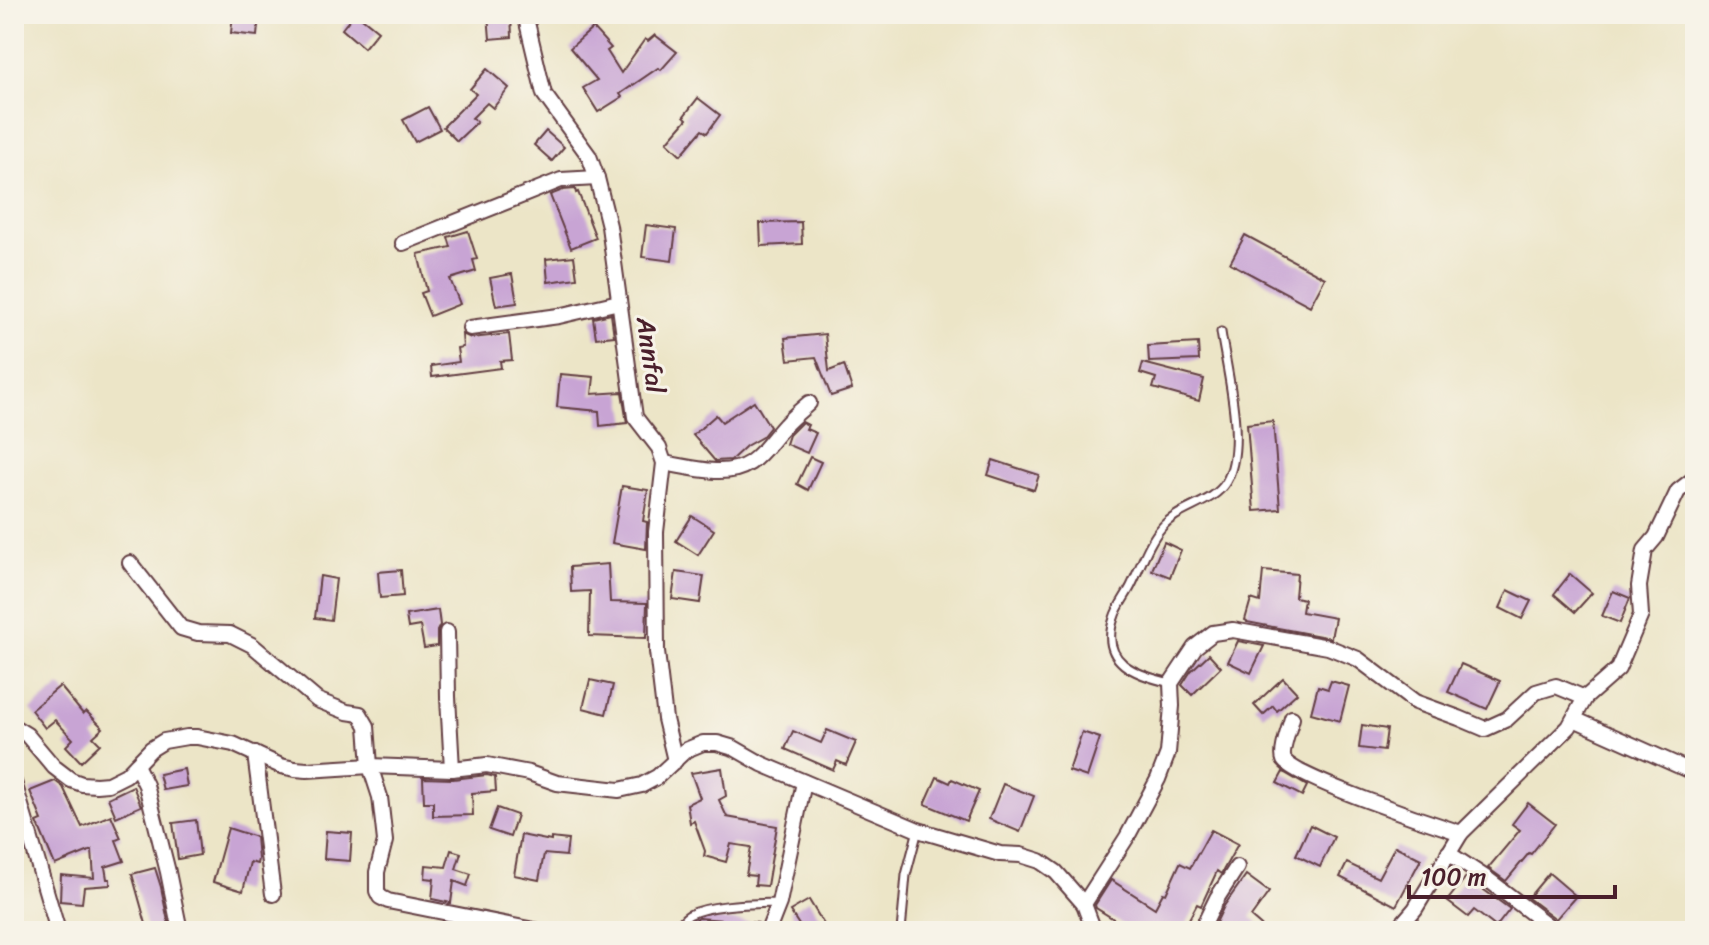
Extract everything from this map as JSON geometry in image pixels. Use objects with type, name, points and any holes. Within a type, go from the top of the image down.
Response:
[{"type":"street","name":"Annfal","points":[[525,14],[544,94],[589,156],[597,178],[609,226],[635,417],[659,448],[664,463]]},
{"type":"street","points":[[403,243],[561,180],[597,178]]},
{"type":"street","points":[[470,328],[559,316],[619,302]]},
{"type":"street","points":[[675,761],[665,719],[657,652],[656,532],[664,463],[731,471],[753,462],[809,403]]},
{"type":"street","points":[[1396,931],[1415,909],[1461,833],[1569,727],[1585,698],[1618,669],[1641,615],[1639,586],[1645,550],[1656,537],[1678,491],[1695,478]]},
{"type":"street","points":[[130,563],[181,628],[198,633],[230,634],[252,645],[317,700],[360,714],[367,726],[370,766],[380,797],[385,841],[377,872],[380,897],[539,931]]},
{"type":"street","points":[[1084,904],[1127,837],[1158,779],[1168,753],[1171,683],[1195,647],[1213,633],[1233,630],[1328,647],[1358,659],[1415,702],[1485,729],[1507,719],[1536,692],[1556,686],[1585,698]]},
{"type":"street","points":[[447,632],[452,769]]},
{"type":"street","points":[[1292,718],[1282,753],[1284,761],[1321,781],[1380,805],[1461,833]]},
{"type":"street","points":[[1574,719],[1695,773]]},
{"type":"street","points":[[14,727],[27,735],[54,767],[71,780],[96,785],[108,784],[126,775],[151,749],[164,741],[187,737],[233,744],[281,766],[295,769],[370,766],[452,769],[487,765],[529,773],[557,783],[619,790],[642,785],[657,777],[686,750],[703,743],[717,743],[918,830],[1000,854],[1021,855],[1040,861],[1056,872],[1084,904],[1094,931]]},
{"type":"street","points":[[255,754],[273,894]]},
{"type":"street","points":[[136,765],[146,785],[180,931]]},
{"type":"street","points":[[14,782],[58,931]]},
{"type":"street","points":[[768,931],[779,903],[804,782]]},
{"type":"street","points":[[1448,853],[1555,931]]},
{"type":"street","points":[[1201,931],[1237,867]]},
{"type":"lane","points":[[1171,683],[1131,671],[1117,659],[1110,639],[1114,617],[1163,525],[1216,493],[1227,480],[1236,448],[1234,413],[1221,332]]},
{"type":"lane","points":[[901,931],[906,875],[918,830]]},
{"type":"lane","points":[[679,931],[686,916],[704,910],[779,903]]},
{"type":"building","points":[[233,14],[259,14],[257,36],[231,33]]},
{"type":"building","points":[[354,14],[378,31],[364,48],[342,29]]},
{"type":"building","points":[[488,14],[511,14],[512,37],[490,39]]},
{"type":"building","points":[[593,28],[611,48],[607,51],[621,73],[645,39],[648,41],[655,35],[677,52],[661,70],[658,68],[598,112],[583,88],[597,80],[570,48]]},
{"type":"building","points":[[487,69],[509,88],[493,108],[487,103],[472,118],[477,122],[457,141],[443,127],[476,94],[470,89]]},
{"type":"building","points":[[698,98],[720,115],[707,133],[702,130],[681,155],[667,142],[687,119],[684,116]]},
{"type":"building","points":[[428,107],[440,129],[415,142],[403,120]]},
{"type":"building","points":[[546,131],[564,147],[552,161],[534,145]]},
{"type":"building","points":[[575,189],[596,238],[571,248],[550,195]]},
{"type":"building","points":[[801,222],[802,244],[761,246],[760,223]]},
{"type":"building","points":[[646,225],[676,229],[672,261],[642,257]]},
{"type":"building","points":[[468,231],[477,259],[473,260],[476,271],[450,279],[460,304],[430,316],[421,293],[427,291],[418,254],[451,247],[448,237]]},
{"type":"building","points":[[1245,235],[1325,278],[1310,306],[1230,263]]},
{"type":"building","points":[[574,256],[577,278],[548,282],[546,259]]},
{"type":"building","points":[[512,274],[517,303],[496,306],[490,278]]},
{"type":"building","points":[[611,314],[614,336],[596,338],[593,318]]},
{"type":"building","points":[[462,334],[471,338],[509,334],[512,360],[500,361],[501,368],[432,377],[431,366],[459,362],[457,348],[463,347]]},
{"type":"building","points":[[825,334],[829,371],[844,365],[852,389],[831,396],[816,357],[788,360],[785,338]]},
{"type":"building","points":[[1198,343],[1199,360],[1149,362],[1148,346]]},
{"type":"building","points":[[1143,363],[1204,379],[1199,401],[1153,388],[1156,378],[1140,373]]},
{"type":"building","points":[[560,374],[594,377],[592,394],[622,392],[627,423],[600,426],[599,411],[557,407]]},
{"type":"building","points":[[754,401],[770,427],[762,437],[731,460],[715,461],[693,435],[716,415],[722,422]]},
{"type":"building","points":[[1273,421],[1280,509],[1254,511],[1247,424]]},
{"type":"building","points":[[802,422],[808,425],[806,429],[816,433],[807,453],[786,444],[789,435]]},
{"type":"building","points":[[810,457],[821,462],[808,490],[797,484]]},
{"type":"building","points":[[993,460],[1039,475],[1034,490],[988,475]]},
{"type":"building","points":[[622,486],[648,490],[643,521],[647,522],[646,549],[612,543]]},
{"type":"building","points":[[692,516],[714,530],[698,555],[676,541]]},
{"type":"building","points":[[1164,542],[1181,550],[1170,577],[1152,570]]},
{"type":"building","points":[[608,564],[610,602],[647,603],[646,638],[589,636],[590,591],[571,592],[570,567]]},
{"type":"building","points":[[401,570],[403,596],[380,598],[378,572]]},
{"type":"building","points":[[1263,571],[1297,574],[1295,597],[1304,599],[1302,612],[1335,618],[1331,638],[1247,622],[1251,599],[1260,602]]},
{"type":"building","points":[[676,572],[704,576],[700,603],[672,599]]},
{"type":"building","points":[[1570,574],[1592,593],[1575,612],[1554,594]]},
{"type":"building","points":[[320,576],[336,579],[331,620],[315,618]]},
{"type":"building","points":[[1508,590],[1531,601],[1522,619],[1500,608]]},
{"type":"building","points":[[1613,591],[1630,598],[1620,623],[1602,616]]},
{"type":"building","points":[[438,610],[440,625],[437,646],[424,648],[420,626],[408,628],[406,615]]},
{"type":"building","points":[[1238,641],[1264,646],[1251,673],[1228,662]]},
{"type":"building","points":[[1209,654],[1221,667],[1192,695],[1182,685],[1191,671]]},
{"type":"building","points":[[1461,664],[1500,681],[1487,709],[1448,692]]},
{"type":"building","points":[[1283,678],[1297,693],[1277,711],[1273,706],[1263,715],[1254,705]]},
{"type":"building","points":[[590,680],[613,685],[606,714],[583,708]]},
{"type":"building","points":[[1331,681],[1349,686],[1340,721],[1311,713],[1318,686],[1328,689]]},
{"type":"building","points":[[60,686],[83,714],[86,711],[103,728],[93,737],[100,744],[81,762],[66,746],[73,739],[55,720],[45,728],[31,710]]},
{"type":"building","points":[[1362,725],[1387,729],[1384,751],[1359,748]]},
{"type":"building","points":[[827,730],[856,742],[846,765],[837,761],[833,770],[785,749],[793,731],[821,743]]},
{"type":"building","points":[[1082,732],[1100,738],[1087,777],[1069,771]]},
{"type":"building","points":[[722,768],[726,796],[719,800],[727,817],[777,826],[767,886],[755,885],[756,876],[746,875],[751,847],[731,844],[726,862],[704,856],[694,821],[690,823],[687,804],[700,798],[691,773]]},
{"type":"building","points":[[184,769],[187,786],[163,790],[159,774]]},
{"type":"building","points":[[1283,772],[1307,786],[1302,796],[1277,783]]},
{"type":"building","points":[[495,777],[496,791],[472,793],[473,815],[433,816],[433,802],[424,802],[423,778],[453,779]]},
{"type":"building","points":[[937,777],[950,783],[952,779],[979,791],[966,821],[925,804]]},
{"type":"building","points":[[55,781],[63,787],[82,827],[111,815],[121,838],[116,840],[124,861],[105,867],[110,885],[84,887],[82,903],[60,901],[61,875],[94,878],[92,850],[55,865],[37,822],[42,820],[30,791]]},
{"type":"building","points":[[1003,784],[1034,796],[1020,832],[989,819]]},
{"type":"building","points":[[133,786],[141,806],[116,817],[108,798]]},
{"type":"building","points":[[1528,803],[1555,824],[1506,881],[1488,868],[1520,830],[1512,824]]},
{"type":"building","points":[[497,808],[517,815],[510,837],[489,830]]},
{"type":"building","points":[[196,820],[200,855],[178,859],[173,823]]},
{"type":"building","points":[[1310,825],[1334,837],[1320,867],[1296,855]]},
{"type":"building","points":[[228,828],[256,837],[257,864],[250,862],[243,891],[213,882]]},
{"type":"building","points":[[1211,830],[1238,844],[1221,874],[1217,871],[1201,906],[1197,904],[1187,923],[1192,926],[1191,931],[1133,931],[1096,908],[1111,880],[1155,908],[1163,893],[1166,894],[1180,863],[1190,868]]},
{"type":"building","points":[[326,831],[352,833],[350,861],[324,859]]},
{"type":"building","points":[[521,835],[551,841],[551,838],[568,840],[566,856],[544,854],[539,880],[514,875]]},
{"type":"building","points":[[1395,846],[1421,859],[1396,906],[1340,877],[1347,863],[1378,878]]},
{"type":"building","points":[[451,850],[461,853],[456,869],[471,874],[467,886],[454,881],[451,903],[432,899],[434,879],[425,878],[426,865],[446,867]]},
{"type":"building","points":[[155,868],[170,931],[148,931],[132,874]]},
{"type":"building","points":[[1549,873],[1576,896],[1556,919],[1528,898]]},
{"type":"building","points":[[1246,875],[1269,892],[1251,917],[1267,931],[1219,931],[1214,927],[1224,906]]},
{"type":"building","points":[[1466,877],[1510,909],[1496,927],[1474,910],[1468,917],[1447,901]]},
{"type":"building","points":[[809,900],[828,931],[803,931],[790,911]]},
{"type":"building","points":[[699,918],[758,923],[758,931],[691,931],[692,921]]}]
